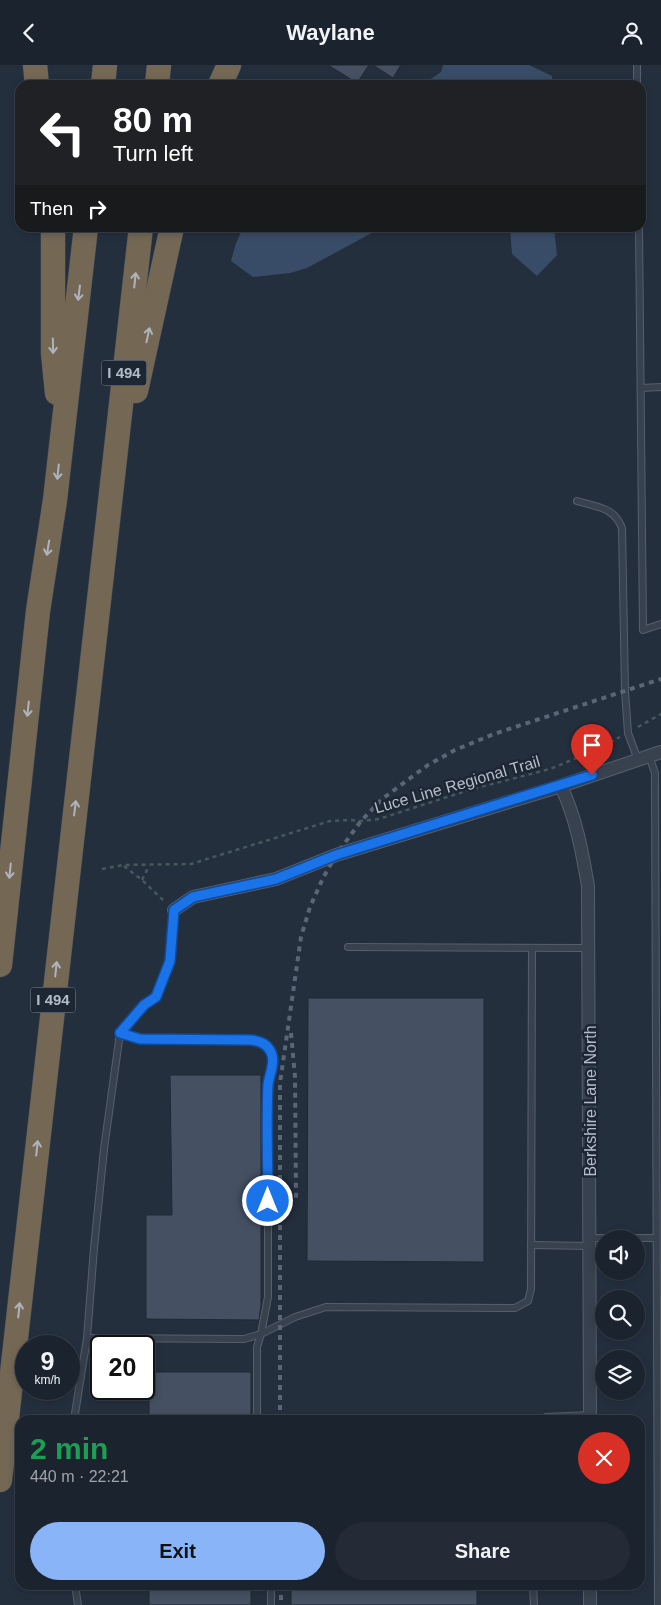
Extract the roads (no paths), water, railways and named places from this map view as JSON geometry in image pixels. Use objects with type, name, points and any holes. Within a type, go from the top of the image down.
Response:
[{"type":"highway","points":[[35,65],[36,80]]},
{"type":"highway","points":[[103,80],[105,65]]},
{"type":"highway","points":[[158,80],[159,65]]},
{"type":"highway","points":[[222,80],[229,65]]},
{"type":"highway","points":[[53,232],[53,353],[62,443]]},
{"type":"highway","points":[[0,965],[38,611],[55,500],[85,232]]},
{"type":"highway","name":"I 494","points":[[0,1480],[140,232]]},
{"type":"highway","points":[[108,519],[171,232]]},
{"type":"street","points":[[174,910],[193,897],[276,879],[336,855],[561,786],[649,756]]},
{"type":"street","name":"Berkshire Lane North","points":[[561,786],[570,805],[581,845],[588,885],[590,948],[590,1415]]},
{"type":"street","points":[[590,1590],[590,1605]]},
{"type":"lane","points":[[637,65],[638,80]]},
{"type":"lane","points":[[639,232],[644,630],[661,624]]},
{"type":"lane","points":[[641,387],[661,387]]},
{"type":"lane","points":[[577,501],[610,511],[618,518],[622,528],[625,691],[628,733],[649,756],[655,773],[658,1605]]},
{"type":"lane","points":[[75,1415],[87,1338],[104,1149],[120,1033],[144,1005],[156,997],[170,961],[174,910]]},
{"type":"lane","points":[[348,947],[590,948]]},
{"type":"lane","points":[[87,1338],[244,1339],[261,1334],[295,1317],[326,1307],[515,1307],[528,1301],[531,1289],[532,948]]},
{"type":"lane","points":[[120,1033],[140,1039],[260,1041],[271,1053],[273,1060],[268,1083],[268,1297],[257,1347],[257,1415]]},
{"type":"lane","points":[[531,1245],[656,1238]]},
{"type":"lane","points":[[76,1590],[78,1605]]},
{"type":"lane","points":[[270,1590],[270,1605]]},
{"type":"lane","points":[[534,1590],[534,1605]]},
{"type":"water","points":[[443,65],[529,65],[552,76],[552,80],[429,80],[441,72]]},
{"type":"water","points":[[241,232],[374,232],[307,268],[290,273],[253,277],[231,261]]},
{"type":"water","points":[[510,232],[554,232],[557,255],[537,276],[512,254]]},
{"type":"railway","points":[[280,1415],[280,1083],[301,937],[310,907],[323,878],[336,855],[361,821],[382,799],[428,765],[455,750],[494,734],[661,679]]},
{"type":"railway","points":[[291,1033],[295,1077],[296,1198]]},
{"type":"railway","points":[[281,1590],[281,1605]]}]
